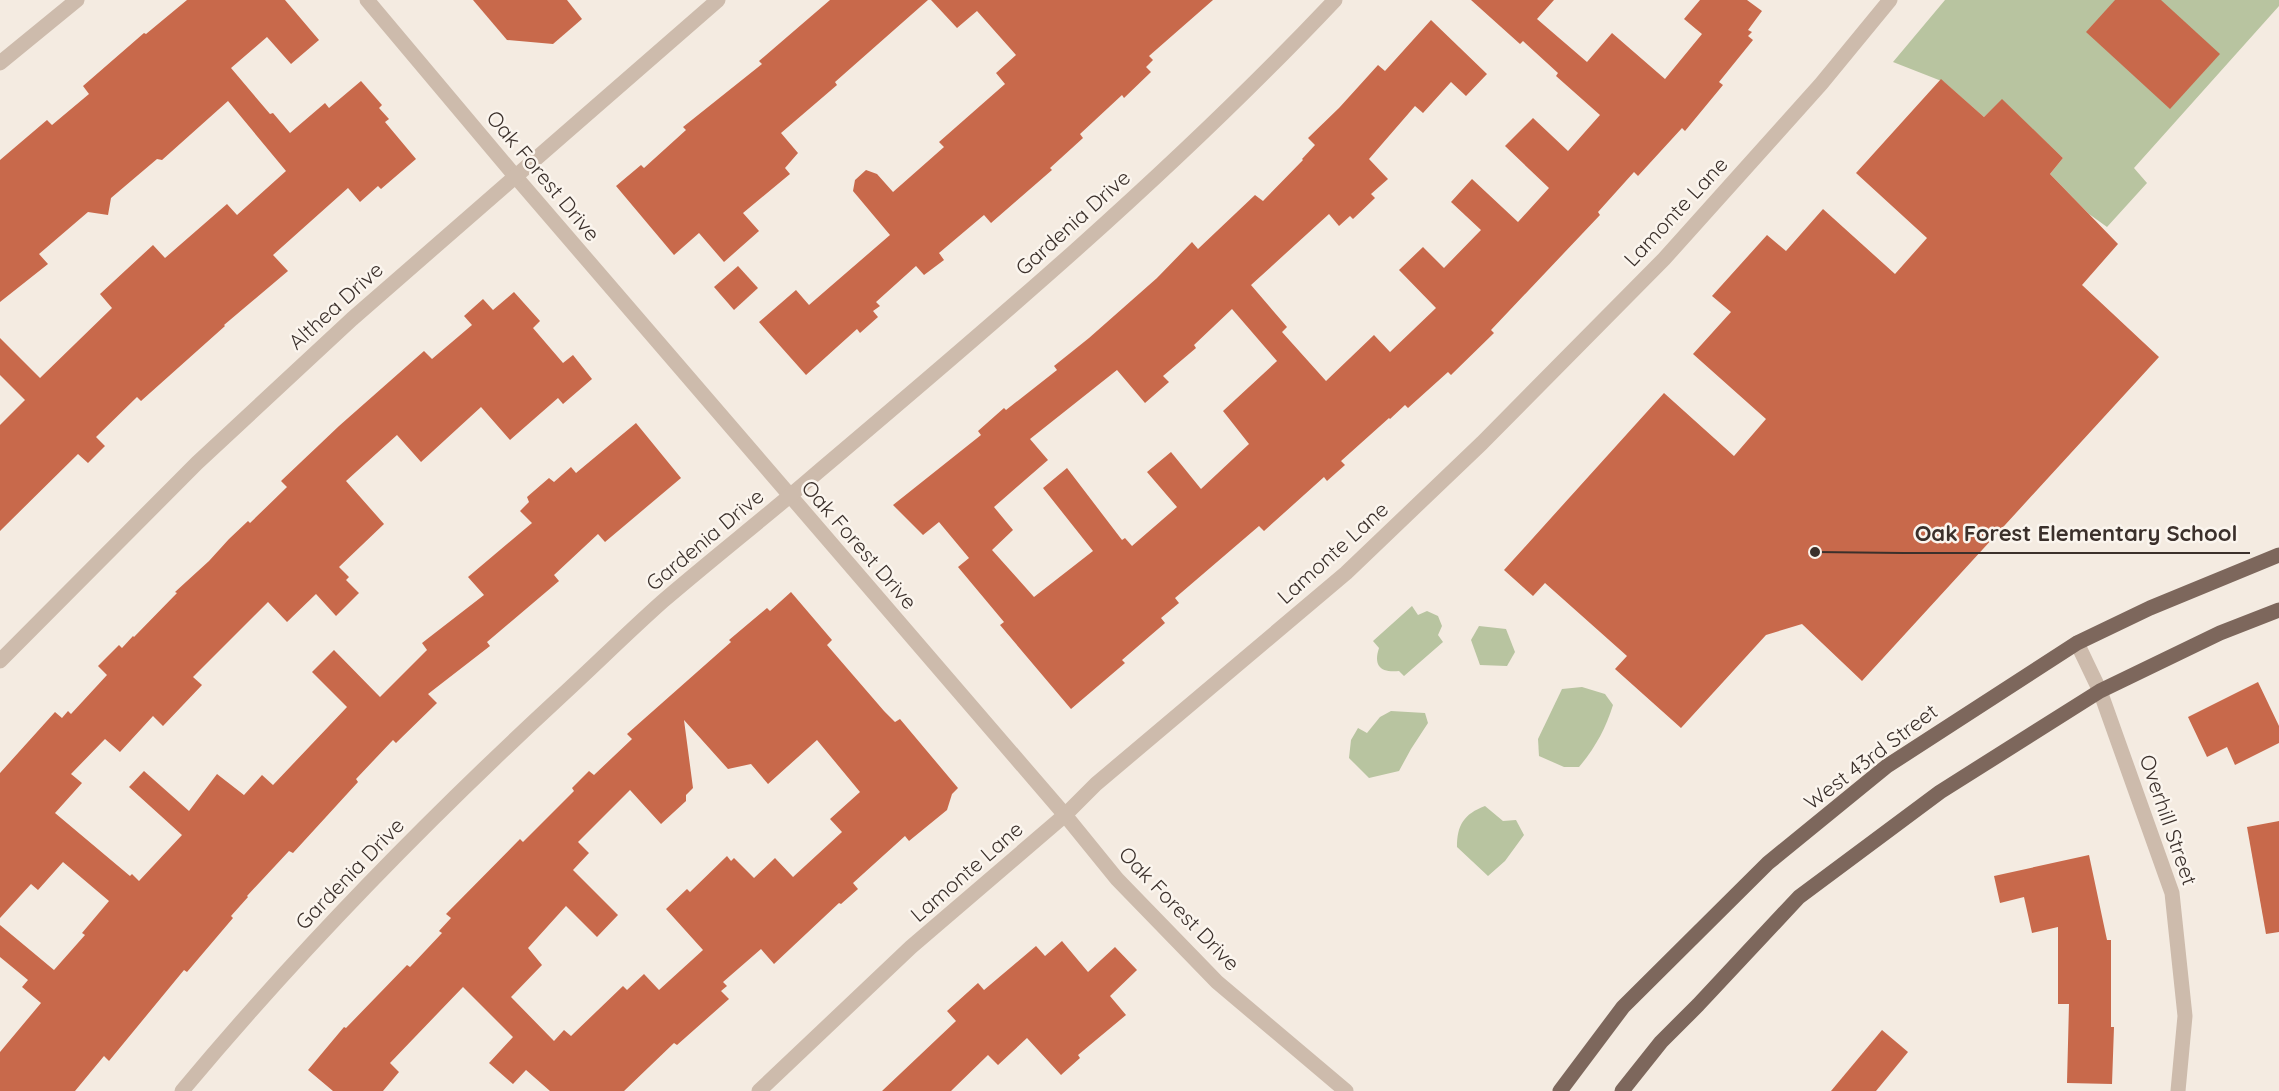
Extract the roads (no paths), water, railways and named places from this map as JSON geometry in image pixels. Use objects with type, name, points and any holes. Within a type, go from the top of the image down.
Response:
[{"type":"main road","name":"West 43rd Street","points":[[1560,1091],[1623,1007],[1768,863],[1887,766],[2077,643],[2150,608],[2279,555]]},
{"type":"main road","points":[[1622,1091],[1661,1042],[1799,897],[1940,792],[2100,691],[2220,633],[2279,609]]},
{"type":"street","points":[[0,63],[77,0]]},
{"type":"street","name":"Oak Forest Drive","points":[[367,0],[515,176],[1118,879],[1217,982],[1346,1091]]},
{"type":"street","name":"Althea Drive","points":[[0,660],[197,463],[352,319],[718,0]]},
{"type":"street","name":"Gardenia Drive","points":[[182,1091],[222,1042],[346,905],[491,760],[662,602],[982,332],[1132,199],[1268,72],[1335,0]]},
{"type":"street","name":"Lamonte Lane","points":[[759,1091],[911,947],[1065,815],[1096,784],[1346,573],[1482,443],[1664,259],[1821,84],[1890,0]]},
{"type":"street","name":"Overhill Street","points":[[2077,643],[2100,691],[2172,893],[2185,1016],[2178,1091]]},
{"type":"place","name":"Oak Forest Elementary School","points":[[1815,552]]}]
